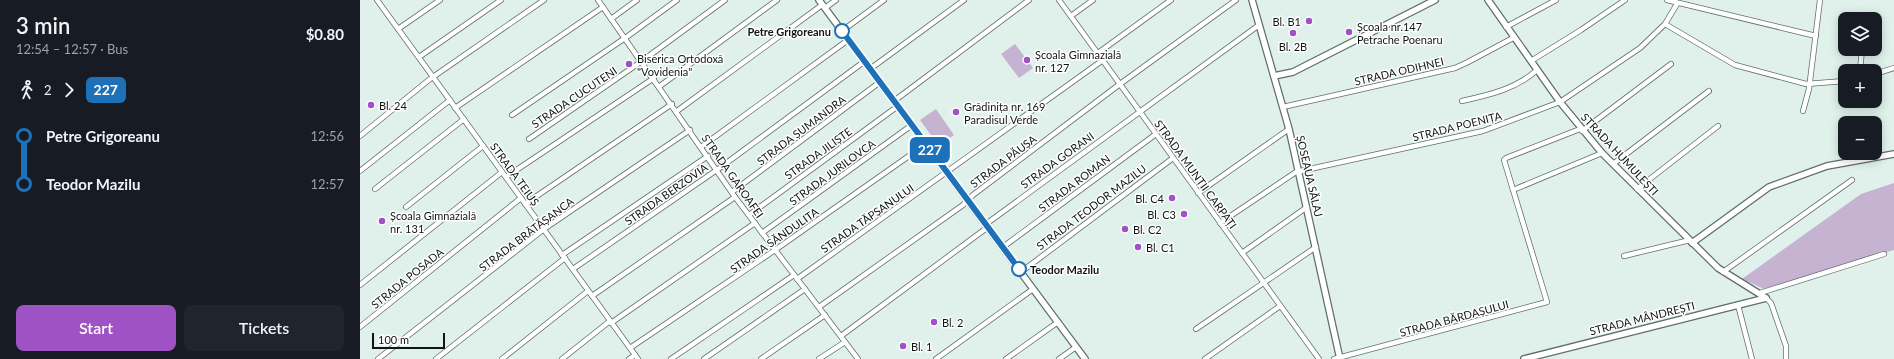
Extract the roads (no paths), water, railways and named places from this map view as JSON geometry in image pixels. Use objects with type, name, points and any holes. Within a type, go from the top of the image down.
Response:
[{"type":"street","name":"STRADA TEIUȘ","points":[[377,0],[637,357]]},
{"type":"street","points":[[398,29],[440,0]]},
{"type":"street","points":[[419,57],[501,0]]},
{"type":"street","points":[[360,136],[433,77],[544,0]]},
{"type":"street","name":"STRADA GAROAFEI","points":[[598,0],[660,86],[735,197],[841,336],[856,358]]},
{"type":"street","points":[[611,19],[637,0]]},
{"type":"street","points":[[512,115],[625,38],[677,0]]},
{"type":"street","name":"STRADA CUCUTENI","points":[[529,139],[642,61],[725,0]]},
{"type":"street","points":[[660,86],[777,0]]},
{"type":"street","points":[[677,111],[822,4],[836,0]]},
{"type":"street","points":[[842,31],[884,0]]},
{"type":"street","points":[[870,69],[964,0]]},
{"type":"street","name":"STRADA JILIȘTE","points":[[749,215],[1029,0]]},
{"type":"street","name":"STRADA MUNȚII CARPAȚI","points":[[1059,0],[1319,359]]},
{"type":"street","points":[[1071,16],[1093,0]]},
{"type":"street","points":[[1098,53],[1171,0]]},
{"type":"street","name":"STRADA PĂUȘA","points":[[819,307],[968,200],[1120,84],[1236,0]]},
{"type":"street","name":"ȘOSEAUA SĂLAJ","points":[[1252,0],[1289,129],[1316,247],[1338,359]]},
{"type":"street","points":[[1274,76],[1293,72],[1435,0]]},
{"type":"street","name":"STRADA HUMULEȘTI","points":[[1489,0],[1536,70],[1581,130],[1602,153],[1723,272],[1760,294],[1771,303],[1786,346],[1786,359]]},
{"type":"street","points":[[1506,27],[1556,0]]},
{"type":"street","points":[[1531,61],[1581,30],[1625,0]]},
{"type":"street","points":[[1666,0],[1677,4],[1816,36]]},
{"type":"street","points":[[1803,111],[1809,84],[1820,0]]},
{"type":"street","points":[[822,4],[1085,359]]},
{"type":"street","name":"STRADA POENIȚA","points":[[1299,171],[1483,131],[1560,102],[1625,59],[1665,24],[1677,4]]},
{"type":"street","points":[[456,108],[603,7]]},
{"type":"street","points":[[1665,24],[1735,65],[1809,84],[1838,82]]},
{"type":"street","name":"STRADA GORANI","points":[[841,336],[1139,111],[1259,25]]},
{"type":"street","name":"STRADA ODIHNEI","points":[[1283,107],[1461,66],[1514,38]]},
{"type":"street","points":[[702,147],[848,40]]},
{"type":"street","name":"STRADA TĂPȘANULUI","points":[[671,359],[796,277],[947,172],[1102,60]]},
{"type":"street","name":"STRADA BERZOVIA","points":[[573,270],[717,170],[865,61]]},
{"type":"street","points":[[1602,153],[1512,190],[1504,160],[1581,130],[1671,64]]},
{"type":"street","points":[[1882,72],[1894,68]]},
{"type":"street","points":[[1462,101],[1493,94],[1508,88],[1527,78],[1536,70]]},
{"type":"street","points":[[506,177],[654,78]]},
{"type":"street","name":"STRADA ȘUMANDRA","points":[[732,192],[880,82]]},
{"type":"street","points":[[1613,164],[1709,91]]},
{"type":"street","points":[[360,171],[450,100]]},
{"type":"street","points":[[525,204],[672,104]]},
{"type":"street","points":[[375,189],[464,119]]},
{"type":"street","name":"STRADA JURILOVCA","points":[[762,233],[912,125]]},
{"type":"street","points":[[1637,189],[1718,126]]},
{"type":"street","points":[[1198,193],[1289,129]]},
{"type":"street","name":"STRADA BRĂTĂȘANCA","points":[[378,359],[544,229],[690,130]]},
{"type":"street","name":"STRADA ROMAN","points":[[1003,247],[1156,134]]},
{"type":"street","name":"STRADA SĂNDULIȚA","points":[[630,348],[775,250],[926,144]]},
{"type":"street","points":[[406,208],[483,146]]},
{"type":"street","points":[[1624,256],[1691,242],[1769,187],[1827,166],[1894,154]]},
{"type":"street","points":[[436,359],[563,257],[708,156]]},
{"type":"street","name":"STRADA TEODOR MAZILU","points":[[1021,272],[1173,158]]},
{"type":"street","points":[[1220,223],[1299,171]]},
{"type":"street","points":[[360,285],[502,172]]},
{"type":"street","points":[[1723,272],[1852,180]]},
{"type":"street","name":"STRADA BĂRDAȘULUI","points":[[1338,359],[1546,304],[1548,300],[1512,190]]},
{"type":"street","points":[[592,296],[735,197]]},
{"type":"street","name":"STRADA POSADA","points":[[360,327],[521,198]]},
{"type":"street","points":[[1242,253],[1307,207]]},
{"type":"street","points":[[562,359],[611,322],[755,224]]},
{"type":"street","points":[[1196,328],[1316,247]]},
{"type":"street","points":[[1760,294],[1884,254]]},
{"type":"street","points":[[704,359],[805,289]]},
{"type":"street","points":[[936,359],[1033,289]]},
{"type":"street","points":[[502,359],[588,291]]},
{"type":"street","name":"STRADA MÂNDREȘTI","points":[[1524,359],[1766,298]]},
{"type":"street","points":[[1738,305],[1752,359]]},
{"type":"street","points":[[1204,359],[1280,306]]},
{"type":"street","points":[[761,359],[825,316]]},
{"type":"street","points":[[1006,359],[1058,322]]},
{"type":"street","points":[[820,359],[845,342]]},
{"type":"street","points":[[1059,359],[1076,347]]},
{"type":"street","points":[[629,359],[637,357]]},
{"type":"place","name":"Bl. B1","points":[[1309,21]]},
{"type":"place","name":"Petre Grigoreanu","points":[[842,31]]},
{"type":"place","name":"Școala nr.147 Petrache Poenaru","points":[[1349,32]]},
{"type":"place","name":"Bl. 2B","points":[[1293,33]]},
{"type":"place","name":"Școala Gimnazială nr. 127","points":[[1027,60]]},
{"type":"place","name":"Biserica Ortodoxă \"Vovidenia\"","points":[[629,64]]},
{"type":"place","name":"Bl. 24","points":[[371,105]]},
{"type":"place","name":"Grădinița nr. 169 Paradisul Verde","points":[[956,112]]},
{"type":"place","name":"Bl. C4","points":[[1172,198]]},
{"type":"place","name":"Bl. C3","points":[[1184,214]]},
{"type":"place","name":"Școala Gimnazială nr. 131","points":[[382,221]]},
{"type":"place","name":"Bl. C2","points":[[1125,229]]},
{"type":"place","name":"Bl. C1","points":[[1138,247]]},
{"type":"place","name":"Teodor Mazilu","points":[[1019,269]]},
{"type":"place","name":"Bl. 2","points":[[934,322]]},
{"type":"place","name":"Bl. 1","points":[[903,346]]}]
